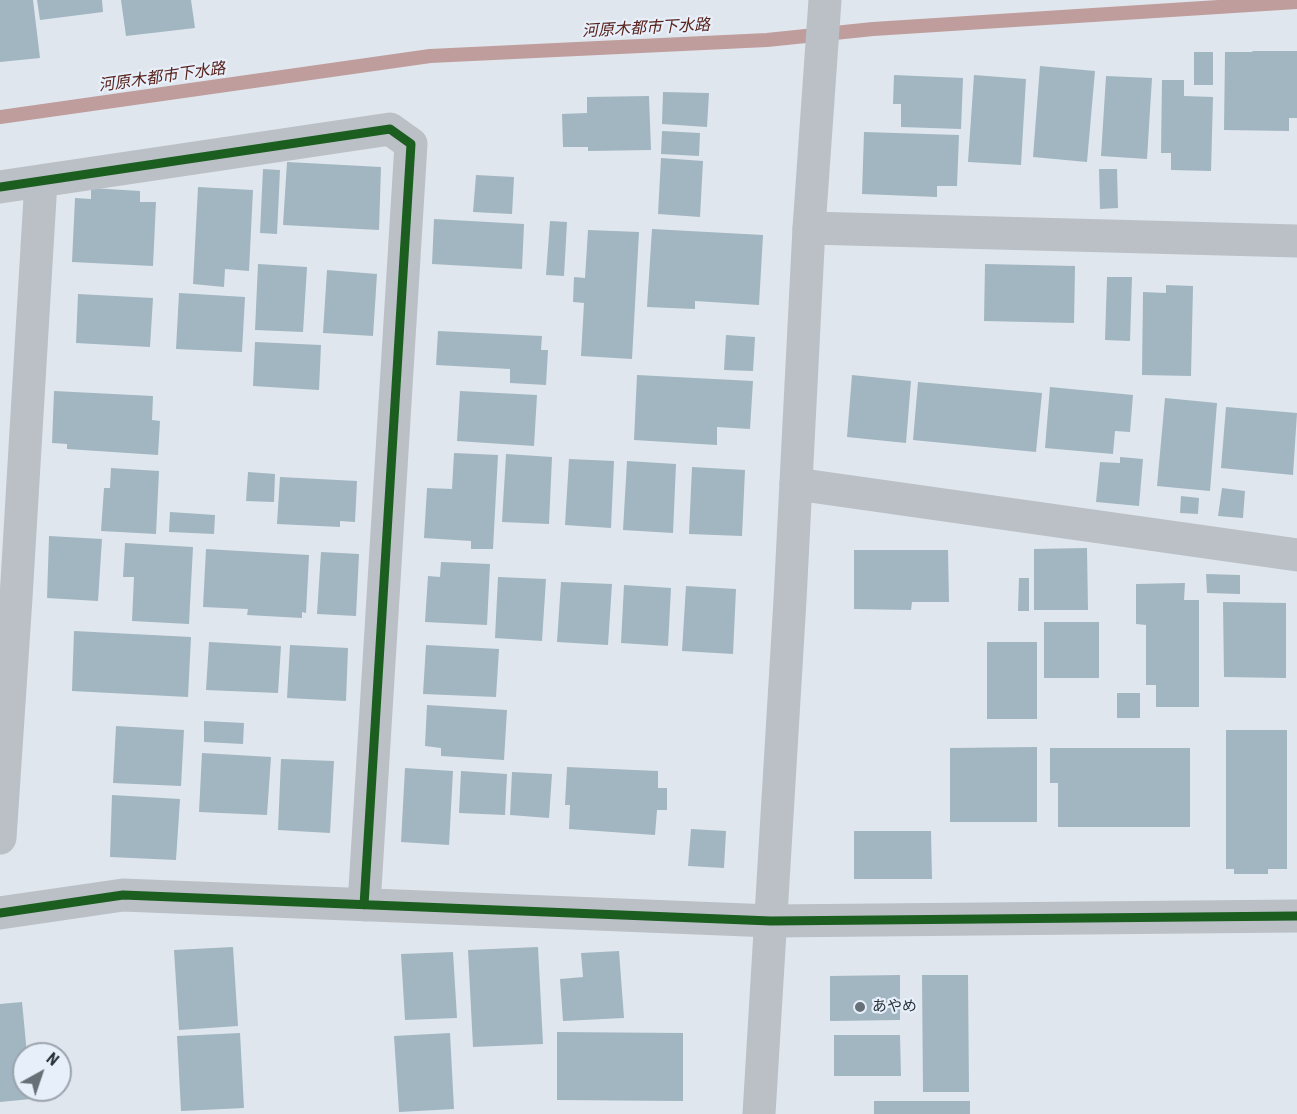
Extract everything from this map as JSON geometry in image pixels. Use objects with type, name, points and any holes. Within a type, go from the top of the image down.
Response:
[{"type":"street","points":[[759,1114],[809,228],[825,0]]},
{"type":"street","points":[[0,187],[390,129],[411,144],[364,904]]},
{"type":"street","points":[[0,838],[8,598],[41,182]]},
{"type":"street","points":[[809,228],[1297,241]]},
{"type":"street","points":[[796,484],[1297,555]]},
{"type":"street","points":[[0,913],[123,895],[771,921],[1297,916]]},
{"type":"building","points":[[0,0],[33,0],[40,58],[0,62]]},
{"type":"building","points":[[37,0],[102,0],[103,12],[40,20]]},
{"type":"building","points":[[121,0],[191,0],[195,28],[126,36]]},
{"type":"building","points":[[1297,51],[1297,118],[1289,118],[1289,131],[1224,130],[1225,52]]},
{"type":"building","points":[[1194,52],[1213,52],[1213,85],[1194,85]]},
{"type":"building","points":[[1040,66],[1095,71],[1087,162],[1033,157]]},
{"type":"building","points":[[894,75],[963,78],[961,129],[901,127],[901,104],[893,104]]},
{"type":"building","points":[[974,75],[1026,79],[1021,165],[968,162]]},
{"type":"building","points":[[1106,76],[1152,78],[1147,159],[1101,156]]},
{"type":"building","points":[[1162,80],[1184,80],[1184,96],[1213,97],[1211,171],[1171,170],[1171,153],[1161,153]]},
{"type":"building","points":[[663,92],[709,93],[707,127],[662,124]]},
{"type":"building","points":[[649,96],[651,150],[588,151],[588,147],[563,147],[562,114],[587,113],[587,97]]},
{"type":"building","points":[[662,131],[700,133],[699,156],[661,154]]},
{"type":"building","points":[[864,132],[959,135],[957,186],[937,186],[937,197],[862,194]]},
{"type":"building","points":[[661,158],[703,161],[700,217],[658,214]]},
{"type":"building","points":[[287,162],[381,167],[379,230],[283,225]]},
{"type":"building","points":[[263,169],[280,170],[277,234],[260,233]]},
{"type":"building","points":[[1099,169],[1117,169],[1118,208],[1100,209]]},
{"type":"building","points":[[476,175],[514,177],[512,214],[473,212]]},
{"type":"building","points":[[198,187],[253,190],[249,271],[225,269],[224,287],[193,284]]},
{"type":"building","points":[[91,188],[140,191],[140,202],[156,202],[153,266],[72,262],[75,198],[91,199]]},
{"type":"building","points":[[434,219],[524,224],[522,269],[432,264]]},
{"type":"building","points":[[550,221],[567,222],[564,276],[546,275]]},
{"type":"building","points":[[652,229],[763,235],[759,305],[695,301],[695,309],[647,307]]},
{"type":"building","points":[[588,230],[639,232],[632,359],[581,356],[584,303],[573,302],[574,277],[585,278]]},
{"type":"building","points":[[258,264],[307,267],[303,332],[255,330]]},
{"type":"building","points":[[985,264],[1075,266],[1074,323],[984,321]]},
{"type":"building","points":[[327,270],[377,274],[373,336],[323,333]]},
{"type":"building","points":[[1107,277],[1132,277],[1130,341],[1105,340]]},
{"type":"building","points":[[1166,285],[1193,286],[1191,376],[1142,375],[1143,292],[1166,293]]},
{"type":"building","points":[[179,293],[245,297],[242,352],[176,349]]},
{"type":"building","points":[[78,294],[153,298],[150,347],[76,343]]},
{"type":"building","points":[[438,331],[542,336],[541,350],[548,350],[546,385],[510,383],[510,369],[436,365]]},
{"type":"building","points":[[726,335],[755,337],[753,371],[724,370]]},
{"type":"building","points":[[255,342],[321,345],[319,390],[253,386]]},
{"type":"building","points":[[637,375],[753,381],[750,429],[717,427],[717,445],[634,440]]},
{"type":"building","points":[[852,375],[911,381],[906,443],[847,437]]},
{"type":"building","points":[[918,382],[1042,393],[1036,452],[913,440]]},
{"type":"building","points":[[1050,387],[1133,395],[1130,432],[1115,431],[1113,454],[1045,448]]},
{"type":"building","points":[[54,391],[153,396],[152,420],[160,421],[158,455],[67,449],[67,444],[52,443]]},
{"type":"building","points":[[460,391],[537,395],[534,446],[457,441]]},
{"type":"building","points":[[1165,398],[1217,403],[1210,491],[1157,486]]},
{"type":"building","points":[[1226,407],[1297,413],[1293,475],[1221,468]]},
{"type":"building","points":[[454,453],[498,455],[493,549],[471,549],[471,541],[424,538],[427,488],[452,489]]},
{"type":"building","points":[[506,454],[552,457],[549,524],[502,522]]},
{"type":"building","points":[[1120,457],[1143,459],[1139,506],[1096,502],[1100,462],[1120,463]]},
{"type":"building","points":[[569,459],[614,461],[611,528],[565,525]]},
{"type":"building","points":[[627,461],[676,464],[673,533],[623,530]]},
{"type":"building","points":[[692,467],[745,470],[742,536],[689,534]]},
{"type":"building","points":[[111,468],[159,471],[156,534],[101,531],[104,488],[110,488]]},
{"type":"building","points":[[248,472],[275,474],[274,502],[246,501]]},
{"type":"building","points":[[280,477],[357,481],[355,522],[340,521],[340,527],[277,524]]},
{"type":"building","points":[[1222,488],[1245,491],[1243,518],[1218,516]]},
{"type":"building","points":[[1181,496],[1199,498],[1198,514],[1180,513]]},
{"type":"building","points":[[170,512],[215,515],[214,534],[169,532]]},
{"type":"building","points":[[49,536],[102,539],[98,601],[47,598]]},
{"type":"building","points":[[125,543],[193,547],[189,624],[132,621],[134,577],[123,577]]},
{"type":"building","points":[[1087,548],[1088,610],[1034,610],[1034,549]]},
{"type":"building","points":[[206,549],[309,555],[306,613],[302,612],[302,618],[247,615],[248,609],[203,607]]},
{"type":"building","points":[[854,550],[948,550],[949,602],[912,602],[911,610],[854,609]]},
{"type":"building","points":[[321,552],[359,554],[356,616],[317,614]]},
{"type":"building","points":[[441,562],[490,564],[487,625],[425,622],[428,576],[440,577]]},
{"type":"building","points":[[1206,574],[1240,575],[1240,594],[1207,593]]},
{"type":"building","points":[[498,577],[546,579],[542,641],[495,638]]},
{"type":"building","points":[[1019,578],[1029,578],[1029,611],[1018,611]]},
{"type":"building","points":[[561,582],[612,584],[608,645],[557,642]]},
{"type":"building","points":[[1185,583],[1184,600],[1199,600],[1199,707],[1156,707],[1156,685],[1146,685],[1146,625],[1136,624],[1136,584]]},
{"type":"building","points":[[624,585],[671,588],[668,646],[621,643]]},
{"type":"building","points":[[686,586],[736,589],[733,654],[682,651]]},
{"type":"building","points":[[1223,602],[1286,603],[1286,678],[1224,677]]},
{"type":"building","points":[[1044,622],[1099,622],[1099,678],[1044,678]]},
{"type":"building","points":[[74,631],[191,637],[188,697],[72,691]]},
{"type":"building","points":[[209,642],[281,646],[278,693],[206,690]]},
{"type":"building","points":[[987,642],[1037,642],[1037,719],[987,719]]},
{"type":"building","points":[[290,645],[348,648],[346,701],[287,698]]},
{"type":"building","points":[[426,645],[499,649],[496,697],[423,694]]},
{"type":"building","points":[[1117,693],[1140,693],[1140,718],[1117,718]]},
{"type":"building","points":[[427,705],[507,710],[504,760],[441,756],[441,748],[425,746]]},
{"type":"building","points":[[204,721],[244,723],[243,744],[204,742]]},
{"type":"building","points":[[116,726],[184,730],[181,786],[113,783]]},
{"type":"building","points":[[1226,730],[1287,730],[1287,869],[1268,869],[1268,874],[1234,874],[1234,869],[1226,869]]},
{"type":"building","points":[[1037,747],[1037,822],[950,822],[950,748]]},
{"type":"building","points":[[1050,748],[1190,748],[1190,827],[1058,827],[1058,783],[1050,783]]},
{"type":"building","points":[[202,753],[271,757],[267,815],[199,812]]},
{"type":"building","points":[[281,759],[334,761],[330,833],[278,830]]},
{"type":"building","points":[[567,767],[658,771],[658,788],[667,788],[667,810],[657,810],[655,835],[569,829],[570,805],[565,805]]},
{"type":"building","points":[[405,768],[453,771],[449,845],[401,842]]},
{"type":"building","points":[[461,771],[507,774],[505,815],[459,813]]},
{"type":"building","points":[[512,772],[552,774],[549,818],[510,815]]},
{"type":"building","points":[[112,795],[180,799],[176,860],[110,857]]},
{"type":"building","points":[[691,829],[726,831],[724,868],[688,866]]},
{"type":"building","points":[[854,831],[931,831],[932,879],[854,879]]},
{"type":"building","points":[[233,947],[238,1026],[179,1030],[174,950]]},
{"type":"building","points":[[538,947],[543,1044],[473,1047],[468,950]]},
{"type":"building","points":[[619,951],[624,1018],[563,1021],[560,979],[583,977],[581,953]]},
{"type":"building","points":[[453,952],[457,1018],[405,1020],[401,954]]},
{"type":"building","points":[[900,975],[900,1020],[830,1021],[830,976]]},
{"type":"building","points":[[922,975],[968,975],[969,1092],[923,1092]]},
{"type":"building","points":[[22,1002],[26,1042],[12,1042],[12,1101],[0,1102],[0,1004]]},
{"type":"building","points":[[557,1032],[683,1033],[683,1101],[557,1100]]},
{"type":"building","points":[[240,1033],[244,1108],[181,1111],[177,1036]]},
{"type":"building","points":[[450,1033],[454,1109],[399,1112],[394,1036]]},
{"type":"building","points":[[834,1035],[900,1035],[901,1076],[834,1076]]},
{"type":"building","points":[[874,1101],[970,1101],[970,1114],[874,1114]]},
{"type":"waterway","name":"河原木都市下水路","points":[[0,117],[430,56],[767,40],[873,29],[1297,2]]},
{"type":"cycle path","points":[[0,187],[390,129],[411,144],[364,905]]},
{"type":"cycle path","points":[[0,913],[123,895],[771,921],[1297,916]]},
{"type":"place","name":"あやめ","points":[[860,1007]]}]
